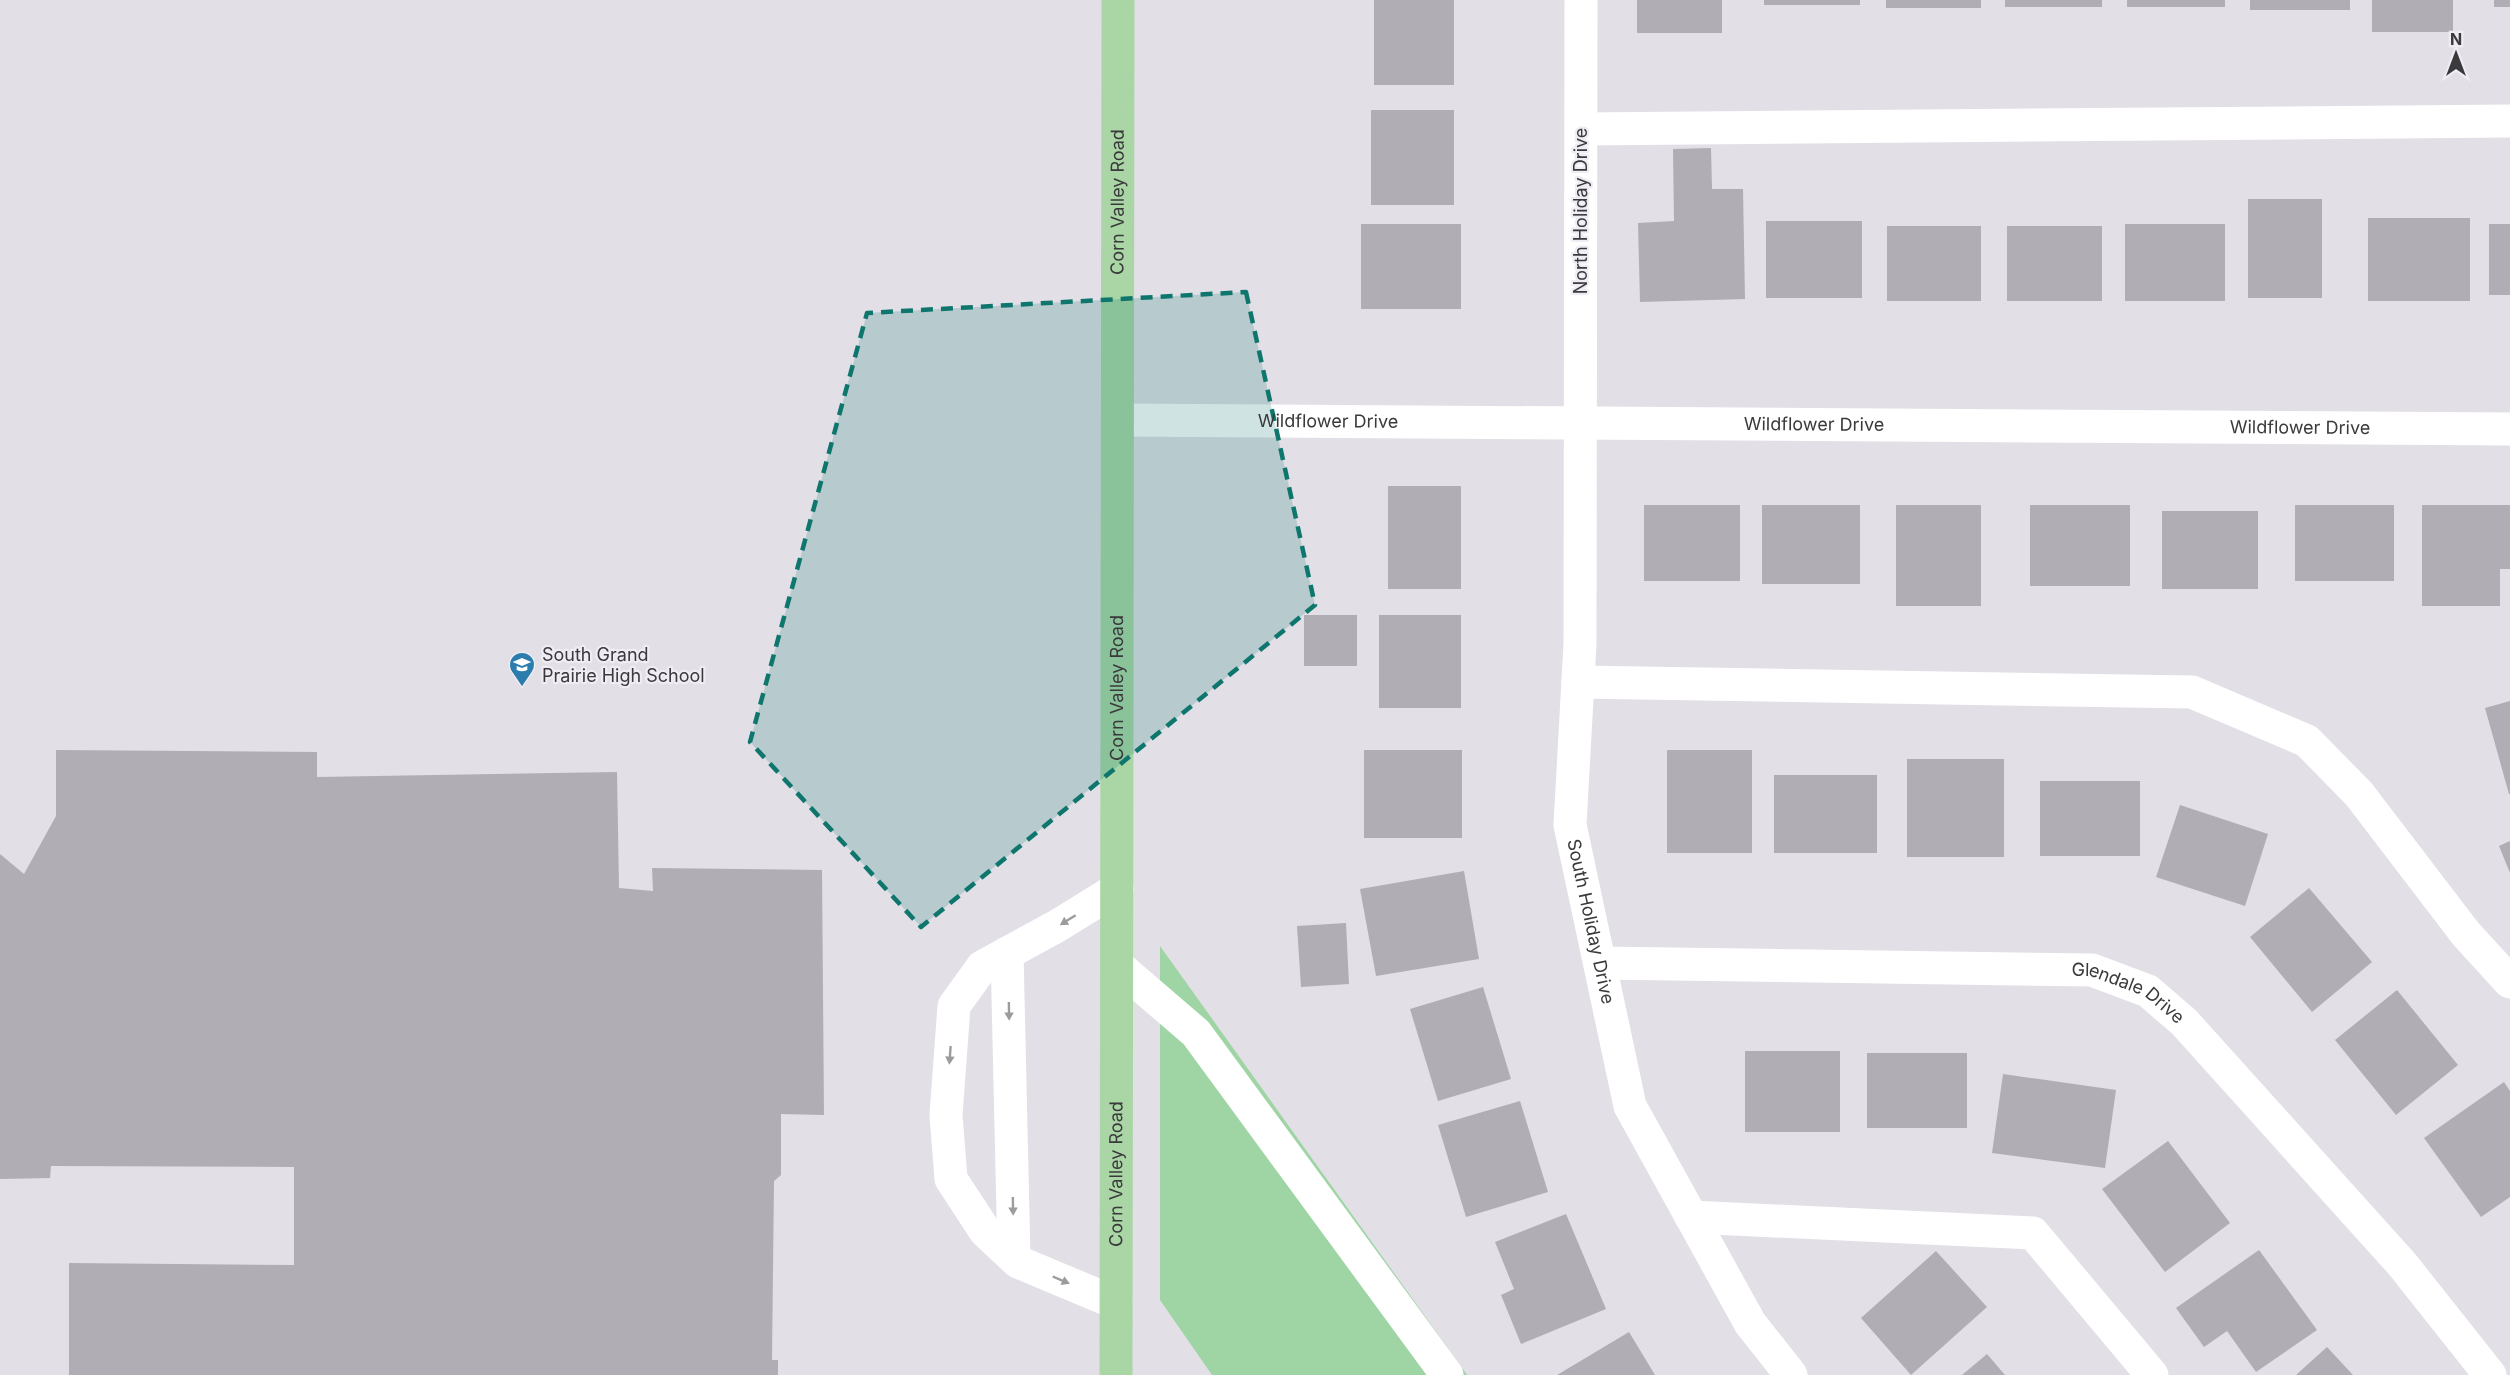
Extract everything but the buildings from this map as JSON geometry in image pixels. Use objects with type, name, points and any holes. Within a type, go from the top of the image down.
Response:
[{"type":"main road","name":"Corn Valley Road","points":[[1116,1375],[1118,0]]},
{"type":"street","name":"North Holiday Drive","points":[[1581,0],[1581,422]]},
{"type":"street","points":[[1581,129],[2510,121]]},
{"type":"street","name":"Wildflower Drive","points":[[1118,420],[2510,429]]},
{"type":"street","name":"South Holiday Drive","points":[[1581,422],[1578,682],[1570,825],[1630,1106],[1750,1323],[1791,1375]]},
{"type":"street","points":[[1578,682],[2192,692],[2307,741],[2359,794],[2466,934],[2510,982]]},
{"type":"street","points":[[1116,1303],[1014,1258],[985,1231],[951,1179],[946,1114],[954,1006],[982,967],[1117,889]]},
{"type":"street","points":[[1007,953],[1014,1258]]},
{"type":"street","name":"Glendale Drive","points":[[1600,963],[2092,970],[2148,991],[2184,1022],[2402,1264],[2490,1375]]},
{"type":"street","points":[[1117,965],[1196,1033],[1447,1375]]},
{"type":"street","points":[[1691,1217],[2033,1233],[2152,1375]]},
{"type":"highlighted area","points":[[1246,292],[1315,605],[921,927],[750,742],[867,313]]},
{"type":"green space","points":[[1160,946],[1467,1375],[1212,1375],[1160,1300]]},
{"type":"place","name":"South Grand Prairie High School","points":[[522,688]]}]
